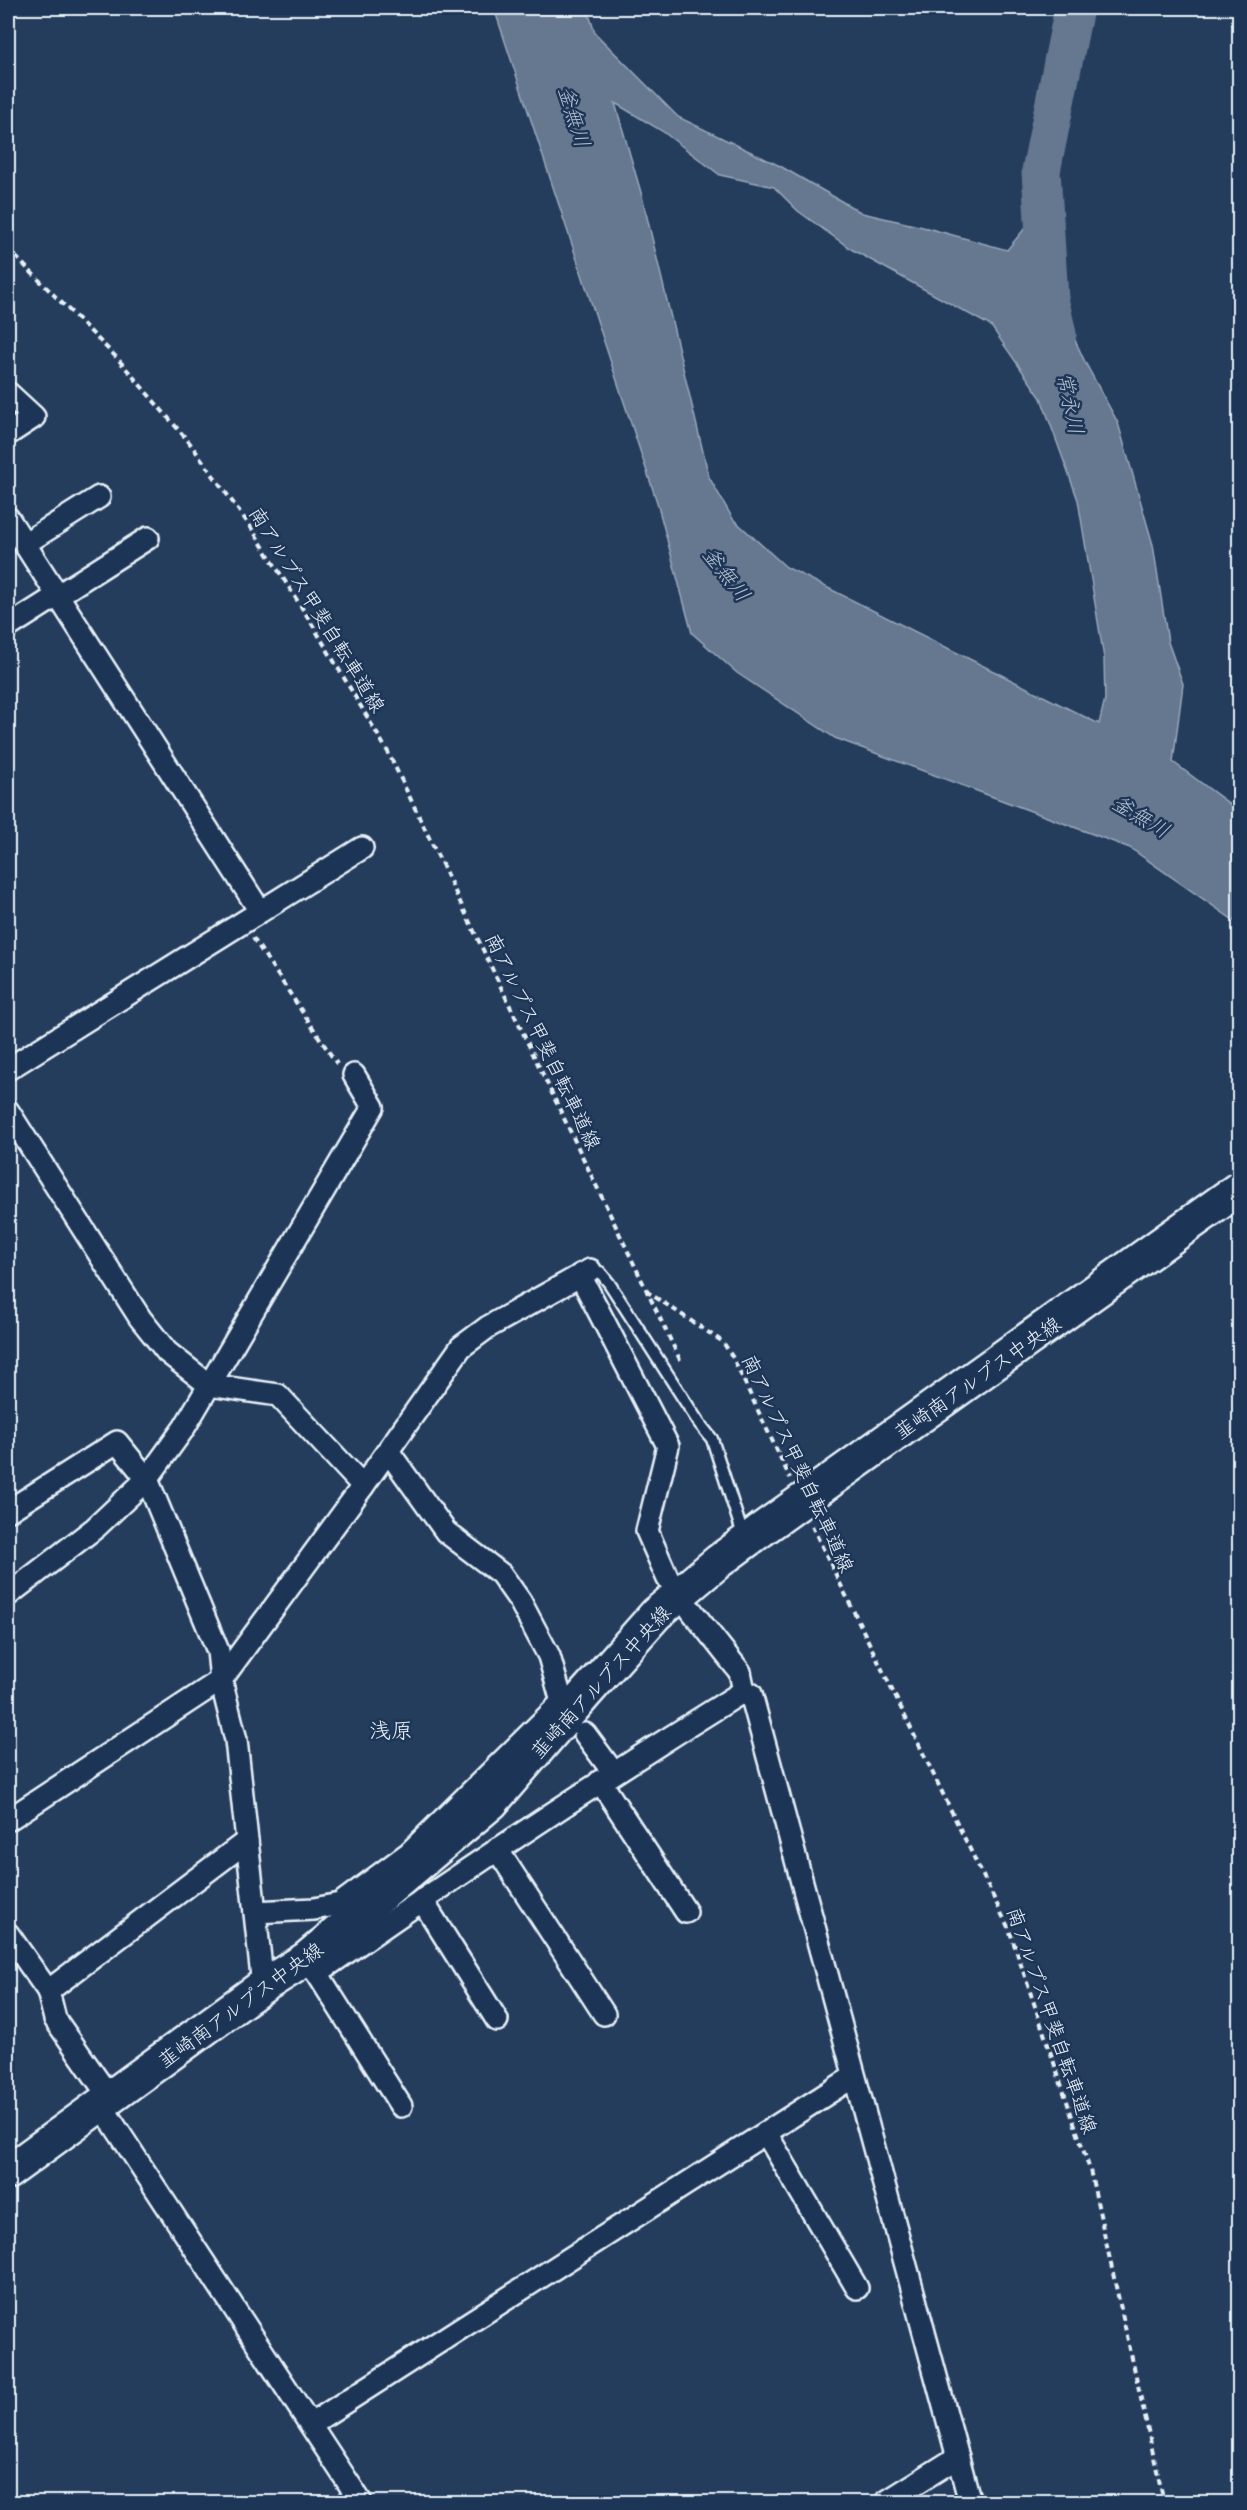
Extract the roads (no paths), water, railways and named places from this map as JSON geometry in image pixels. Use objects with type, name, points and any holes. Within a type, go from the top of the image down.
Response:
[{"type":"main road","name":"韮崎南アルプス中央線","points":[[8,2172],[263,1986],[312,1966],[491,1803],[657,1614],[753,1536],[1239,1188]]},
{"type":"street","points":[[8,393],[34,417],[8,434]]},
{"type":"street","points":[[24,544],[99,496]]},
{"type":"street","points":[[8,518],[260,911]]},
{"type":"street","points":[[8,627],[148,538]]},
{"type":"street","points":[[8,1069],[362,848]]},
{"type":"street","points":[[8,1595],[95,1528],[147,1479],[184,1428],[373,1107],[354,1075]]},
{"type":"street","points":[[8,1111],[140,1318],[167,1352],[209,1385],[278,1395],[363,1486]]},
{"type":"street","points":[[8,1820],[221,1680],[461,1347],[488,1327],[585,1273],[668,1446],[647,1531],[668,1579]]},
{"type":"street","points":[[8,1511],[117,1442],[147,1479],[218,1652],[221,1680],[236,1740],[263,1986]]},
{"type":"street","points":[[255,1912],[314,1909],[340,1904],[409,1853],[562,1702],[549,1656],[520,1601],[501,1574],[446,1533],[388,1451]]},
{"type":"street","points":[[691,1610],[740,1672],[744,1691]]},
{"type":"street","points":[[401,2106],[312,1966],[422,1900],[607,1776],[744,1691]]},
{"type":"street","points":[[744,1691],[751,1694],[970,2502]]},
{"type":"street","points":[[585,1734],[686,1912]]},
{"type":"street","points":[[48,1991],[247,1841]]},
{"type":"street","points":[[497,1849],[604,2014]]},
{"type":"street","points":[[422,1900],[497,2020]]},
{"type":"street","points":[[8,1934],[48,1991],[55,2019],[106,2102],[361,2502]]},
{"type":"street","points":[[311,2424],[853,2077]]},
{"type":"street","points":[[766,2133],[857,2288]]},
{"type":"street","points":[[886,2502],[958,2457]]},
{"type":"lane","points":[[585,1273],[600,1272],[609,1283],[699,1423],[712,1439],[753,1536]]},
{"type":"water","name":"釜無川","points":[[494,8],[587,8],[595,33],[678,117],[780,166],[862,213],[1007,250],[1044,205],[1048,281],[1085,362],[1118,423],[1153,545],[1168,642],[1183,684],[1173,762],[1239,811],[1239,924],[1130,848],[835,738],[737,673],[692,633],[657,502]],"holes":[[[615,103],[662,131],[720,175],[774,187],[798,211],[851,249],[991,326],[1041,398],[1078,500],[1104,658],[1105,699],[1099,724],[786,567],[733,519],[709,477],[642,196]]]},
{"type":"waterway","name":"常永川","points":[[1057,334],[1049,299],[1041,171],[1074,8]]},
{"type":"district","name":"浅原","points":[[391,1728]]}]
